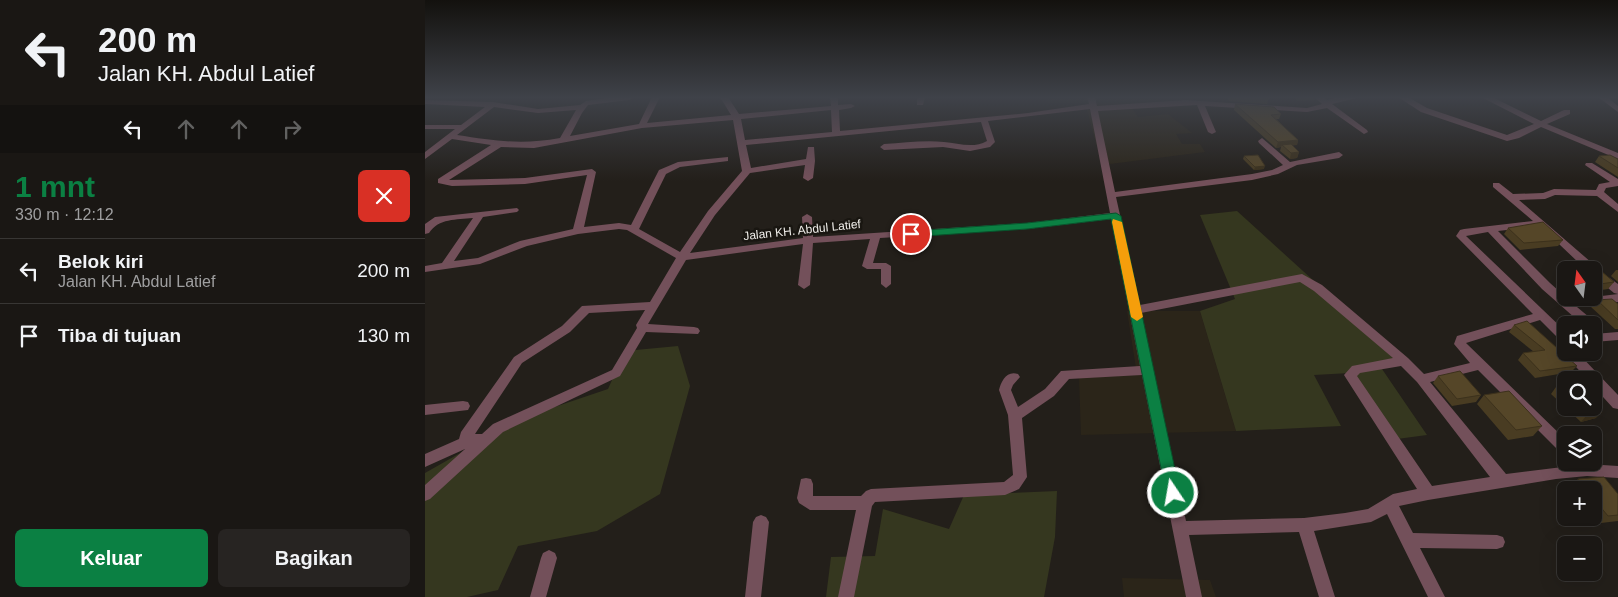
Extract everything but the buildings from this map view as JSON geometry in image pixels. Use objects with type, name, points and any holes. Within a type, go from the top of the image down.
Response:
[{"type":"street","points":[[425,156],[429,151],[453,137],[465,125]]},
{"type":"street","points":[[563,141],[572,125]]},
{"type":"street","points":[[453,137],[499,144],[534,145],[656,125]]},
{"type":"street","points":[[738,125],[747,171]]},
{"type":"street","points":[[836,125],[836,134]]},
{"type":"street","points":[[741,143],[933,125]]},
{"type":"street","points":[[885,147],[943,144],[970,148],[987,145],[991,142],[986,125]]},
{"type":"street","points":[[1096,125],[1194,597]]},
{"type":"street","points":[[1209,125],[1212,132]]},
{"type":"street","points":[[1355,125],[1364,132]]},
{"type":"street","points":[[1469,125],[1507,138],[1541,125],[1618,156]]},
{"type":"street","points":[[425,127],[462,127]]},
{"type":"street","points":[[1262,141],[1288,165]]},
{"type":"street","points":[[499,144],[441,181],[452,184],[525,181],[592,172],[579,231]]},
{"type":"street","points":[[808,178],[811,149]]},
{"type":"street","points":[[1607,151],[1618,150]]},
{"type":"street","points":[[1111,195],[1252,177],[1275,172],[1288,165],[1339,155]]},
{"type":"street","points":[[634,229],[651,198],[662,172],[678,166],[725,159]]},
{"type":"street","points":[[425,461],[476,440],[616,373],[682,257],[711,213],[747,171],[811,161]]},
{"type":"street","points":[[1589,165],[1618,183]]},
{"type":"street","points":[[1599,193],[1602,186],[1618,183]]},
{"type":"street","points":[[1496,185],[1542,223],[1582,261]]},
{"type":"street","points":[[1511,197],[1545,196],[1554,192],[1599,193],[1618,209]]},
{"type":"street","points":[[425,231],[430,224],[439,219],[514,210]]},
{"type":"street","points":[[445,267],[480,214]]},
{"type":"street","name":"Jalan KH. Abdul Latief","points":[[682,257],[808,240],[1027,226],[1116,216]]},
{"type":"street","points":[[804,285],[808,240],[807,217]]},
{"type":"street","points":[[1542,223],[1464,232],[1461,236],[1557,330]]},
{"type":"street","points":[[425,269],[480,261],[524,243],[579,231],[619,226],[634,229],[682,257]]},
{"type":"street","points":[[1490,229],[1557,294]]},
{"type":"street","points":[[876,235],[867,266],[886,266],[886,284]]},
{"type":"street","points":[[1135,310],[1301,278],[1318,288],[1404,361],[1421,379],[1503,482]]},
{"type":"street","points":[[1603,278],[1618,290]]},
{"type":"street","points":[[1603,299],[1618,298]]},
{"type":"street","points":[[476,440],[466,440],[466,436],[515,364],[566,329],[583,311],[592,308],[653,306]]},
{"type":"street","points":[[1569,306],[1581,316]]},
{"type":"street","points":[[1543,315],[1461,339],[1460,344],[1557,441]]},
{"type":"street","points":[[643,328],[694,331]]},
{"type":"street","points":[[1602,338],[1618,336]]},
{"type":"street","points":[[1404,361],[1356,369],[1350,375],[1428,493]]},
{"type":"street","points":[[1577,361],[1618,404]]},
{"type":"street","points":[[1421,379],[1481,365]]},
{"type":"street","points":[[1015,415],[1039,403],[1059,385],[1065,374],[1147,370]]},
{"type":"street","points":[[846,597],[865,503],[871,496],[1005,488],[1014,484],[1020,477],[1015,415],[1005,390],[1007,383],[1014,377]]},
{"type":"street","points":[[425,410],[463,406]]},
{"type":"street","points":[[425,494],[476,440]]},
{"type":"street","points":[[1602,469],[1618,472]]},
{"type":"street","points":[[1180,528],[1304,525],[1371,515],[1398,500],[1428,493],[1503,482],[1558,471]]},
{"type":"street","points":[[807,484],[804,498],[810,503],[865,503]]},
{"type":"street","points":[[1390,504],[1437,597]]},
{"type":"street","points":[[753,597],[761,522]]},
{"type":"street","points":[[1304,525],[1327,597]]},
{"type":"street","points":[[1409,540],[1497,542]]},
{"type":"street","points":[[538,597],[549,558]]},
{"type":"shaded area","points":[[1091,125],[1182,125],[1192,133],[1176,134],[1182,144],[1200,144],[1205,152],[1102,165]]},
{"type":"shaded area","points":[[1127,311],[1200,311],[1236,431],[1081,435],[1079,378],[1137,375]]},
{"type":"shaded area","points":[[1122,578],[1210,580],[1216,597],[1124,597]]},
{"type":"green space","points":[[1237,211],[1402,361],[1382,369],[1427,435],[1397,439],[1350,373],[1314,375],[1341,426],[1236,431],[1200,311],[1235,299],[1200,215]]},
{"type":"green space","points":[[678,346],[690,386],[660,494],[597,531],[518,546],[498,590],[467,597],[425,597],[425,473],[522,418],[608,389],[625,351]]},
{"type":"green space","points":[[1057,491],[1055,537],[1044,597],[826,597],[831,557],[875,556],[883,509],[949,529],[964,495]]},
{"type":"slow traffic","points":[[1117,222],[1137,317]]},
{"type":"route","points":[[911,234],[1027,226],[1116,216],[1173,493]]}]
